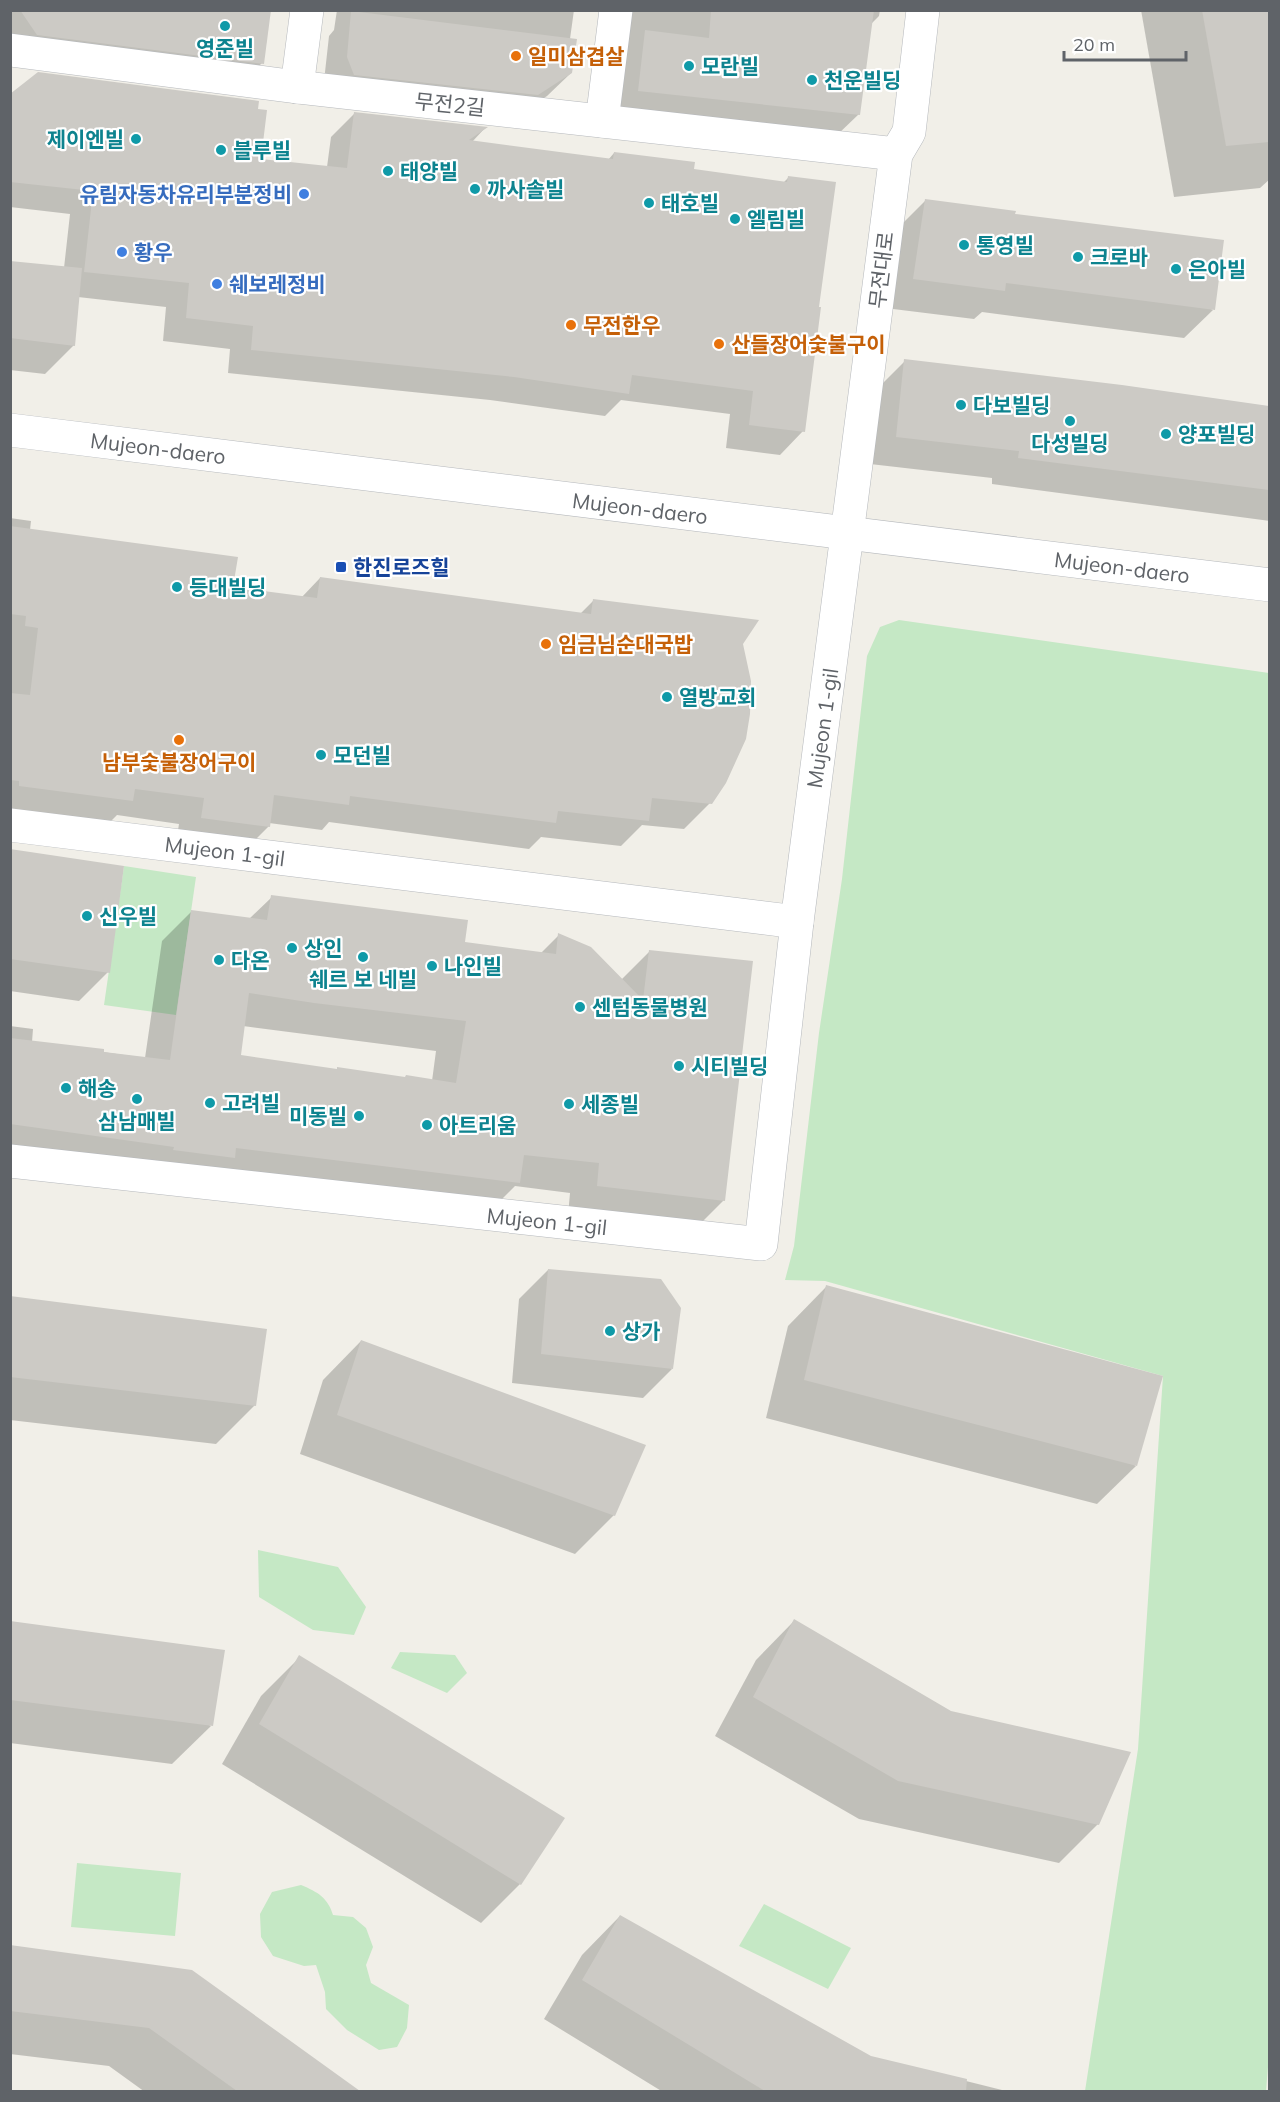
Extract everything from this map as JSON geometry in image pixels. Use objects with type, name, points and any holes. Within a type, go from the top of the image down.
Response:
[{"type":"street","points":[[297,87],[307,10]]},
{"type":"street","points":[[602,121],[616,10]]},
{"type":"street","name":"무전대로","points":[[848,533],[896,154],[909,132],[923,10]]},
{"type":"street","name":"무전2길","points":[[10,50],[297,87],[896,154]]},
{"type":"street","name":"Mujeon-daero","points":[[10,430],[1269,585]]},
{"type":"street","name":"Mujeon 1-gil","points":[[10,1161],[760,1244],[797,922],[848,533]]},
{"type":"street","name":"Mujeon 1-gil","points":[[10,825],[797,922]]},
{"type":"green space","points":[[899,620],[1269,673],[1270,2043],[1266,2091],[1085,2091],[1138,1749],[1163,1376],[825,1281],[785,1280],[794,1246],[819,1033],[842,879],[867,656],[880,627]]},
{"type":"green space","points":[[124,866],[196,877],[176,1015],[104,1005]]},
{"type":"green space","points":[[258,1550],[338,1567],[366,1607],[354,1635],[313,1630],[259,1597]]},
{"type":"green space","points":[[400,1652],[455,1655],[467,1673],[447,1693],[391,1668]]},
{"type":"green space","points":[[77,1863],[181,1873],[175,1936],[71,1927]]},
{"type":"green space","points":[[301,1885],[322,1896],[333,1915],[353,1917],[366,1928],[373,1947],[366,1965],[371,1983],[409,2005],[407,2028],[397,2047],[379,2050],[347,2030],[326,2009],[325,1992],[316,1965],[304,1966],[273,1956],[261,1937],[260,1914],[272,1892]]},
{"type":"green space","points":[[764,1904],[851,1948],[828,1989],[739,1946]]},
{"type":"building","points":[[20,10],[271,10],[264,64],[37,35]]},
{"type":"building","points":[[711,10],[874,10],[860,115],[638,91],[645,30],[709,38]]},
{"type":"building","points":[[1202,10],[1269,10],[1269,142],[1226,146]]},
{"type":"building","points":[[351,11],[577,39],[572,73],[538,95],[354,75],[347,57]]},
{"type":"building","points":[[38,72],[259,101],[258,109],[267,110],[261,159],[347,168],[354,112],[488,127],[469,140],[613,159],[614,152],[695,162],[694,169],[787,182],[788,176],[836,182],[805,432],[749,425],[753,391],[632,375],[629,394],[514,377],[251,350],[253,326],[186,318],[189,283],[84,272],[93,191],[10,182],[10,94]]},
{"type":"building","points":[[925,199],[1016,211],[1015,214],[1224,240],[1215,310],[1006,283],[1005,291],[913,279]]},
{"type":"building","points":[[10,261],[82,268],[75,346],[10,338]]},
{"type":"building","points":[[904,359],[1122,385],[1269,406],[1269,490],[1018,458],[1019,451],[896,437]]},
{"type":"building","points":[[10,526],[238,557],[233,587],[317,598],[320,577],[591,614],[593,599],[759,620],[743,644],[751,681],[750,714],[746,739],[726,783],[712,804],[652,798],[649,821],[558,811],[556,823],[350,796],[349,805],[274,795],[270,827],[201,818],[204,798],[135,789],[133,801],[19,786],[19,781],[10,780],[10,693],[30,695],[38,628],[25,626],[26,616],[10,614]]},
{"type":"building","points":[[10,849],[124,866],[110,973],[10,959]]},
{"type":"building","points":[[271,895],[468,920],[465,942],[556,954],[558,933],[591,947],[643,1000],[649,950],[753,961],[725,1201],[597,1186],[599,1163],[524,1155],[520,1183],[236,1148],[235,1158],[10,1124],[10,1038],[104,1049],[104,1052],[170,1060],[191,910],[267,920]],"holes":[[[249,993],[466,1021],[456,1083],[241,1055]]]},
{"type":"building","name":"상가","points":[[548,1269],[661,1279],[681,1308],[673,1369],[541,1354]]},
{"type":"building","points":[[826,1285],[1163,1376],[1137,1466],[804,1380]]},
{"type":"building","points":[[10,1296],[267,1329],[256,1406],[10,1377]]},
{"type":"building","points":[[361,1340],[646,1445],[615,1516],[337,1415]]},
{"type":"building","points":[[794,1619],[951,1711],[1131,1752],[1099,1825],[898,1781],[753,1697]]},
{"type":"building","points":[[10,1621],[225,1650],[213,1726],[10,1700]]},
{"type":"building","points":[[299,1655],[565,1818],[521,1885],[259,1724]]},
{"type":"building","points":[[620,1915],[871,2056],[967,2079],[966,2091],[765,2091],[582,1980]]},
{"type":"building","points":[[10,1945],[192,1970],[360,2091],[237,2091],[149,2028],[10,2011]]},
{"type":"place","name":"영준빌","points":[[225,26]]},
{"type":"place","name":"일미삼겹살","points":[[516,56]]},
{"type":"place","name":"모란빌","points":[[689,66]]},
{"type":"place","name":"천운빌딩","points":[[812,80]]},
{"type":"place","name":"제이엔빌","points":[[136,139]]},
{"type":"place","name":"블루빌","points":[[221,150]]},
{"type":"place","name":"태양빌","points":[[388,171]]},
{"type":"place","name":"까사솔빌","points":[[475,189]]},
{"type":"place","name":"유림자동차유리부분정비","points":[[304,194]]},
{"type":"place","name":"태호빌","points":[[649,203]]},
{"type":"place","name":"엘림빌","points":[[735,219]]},
{"type":"place","name":"통영빌","points":[[964,245]]},
{"type":"place","name":"황우","points":[[122,252]]},
{"type":"place","name":"크로바","points":[[1078,257]]},
{"type":"place","name":"은아빌","points":[[1176,269]]},
{"type":"place","name":"쉐보레정비","points":[[217,284]]},
{"type":"place","name":"무전한우","points":[[571,325]]},
{"type":"place","name":"산들장어숯불구이","points":[[719,344]]},
{"type":"place","name":"다보빌딩","points":[[961,405]]},
{"type":"place","name":"다성빌딩","points":[[1070,421]]},
{"type":"place","name":"양포빌딩","points":[[1166,434]]},
{"type":"place","name":"한진로즈힐","points":[[341,567]]},
{"type":"place","name":"등대빌딩","points":[[177,587]]},
{"type":"place","name":"임금님순대국밥","points":[[546,644]]},
{"type":"place","name":"열방교회","points":[[667,697]]},
{"type":"place","name":"남부숯불장어구이","points":[[179,740]]},
{"type":"place","name":"모던빌","points":[[321,755]]},
{"type":"place","name":"신우빌","points":[[87,916]]},
{"type":"place","name":"상인","points":[[292,948]]},
{"type":"place","name":"쉐르 보 네빌","points":[[363,957]]},
{"type":"place","name":"다온","points":[[219,960]]},
{"type":"place","name":"나인빌","points":[[432,966]]},
{"type":"place","name":"센텀동물병원","points":[[580,1007]]},
{"type":"place","name":"시티빌딩","points":[[679,1066]]},
{"type":"place","name":"해송","points":[[66,1088]]},
{"type":"place","name":"삼남매빌","points":[[137,1099]]},
{"type":"place","name":"고려빌","points":[[210,1103]]},
{"type":"place","name":"세종빌","points":[[569,1104]]},
{"type":"place","name":"미동빌","points":[[359,1116]]},
{"type":"place","name":"아트리움","points":[[427,1125]]},
{"type":"place","name":"상가","points":[[610,1331]]}]
